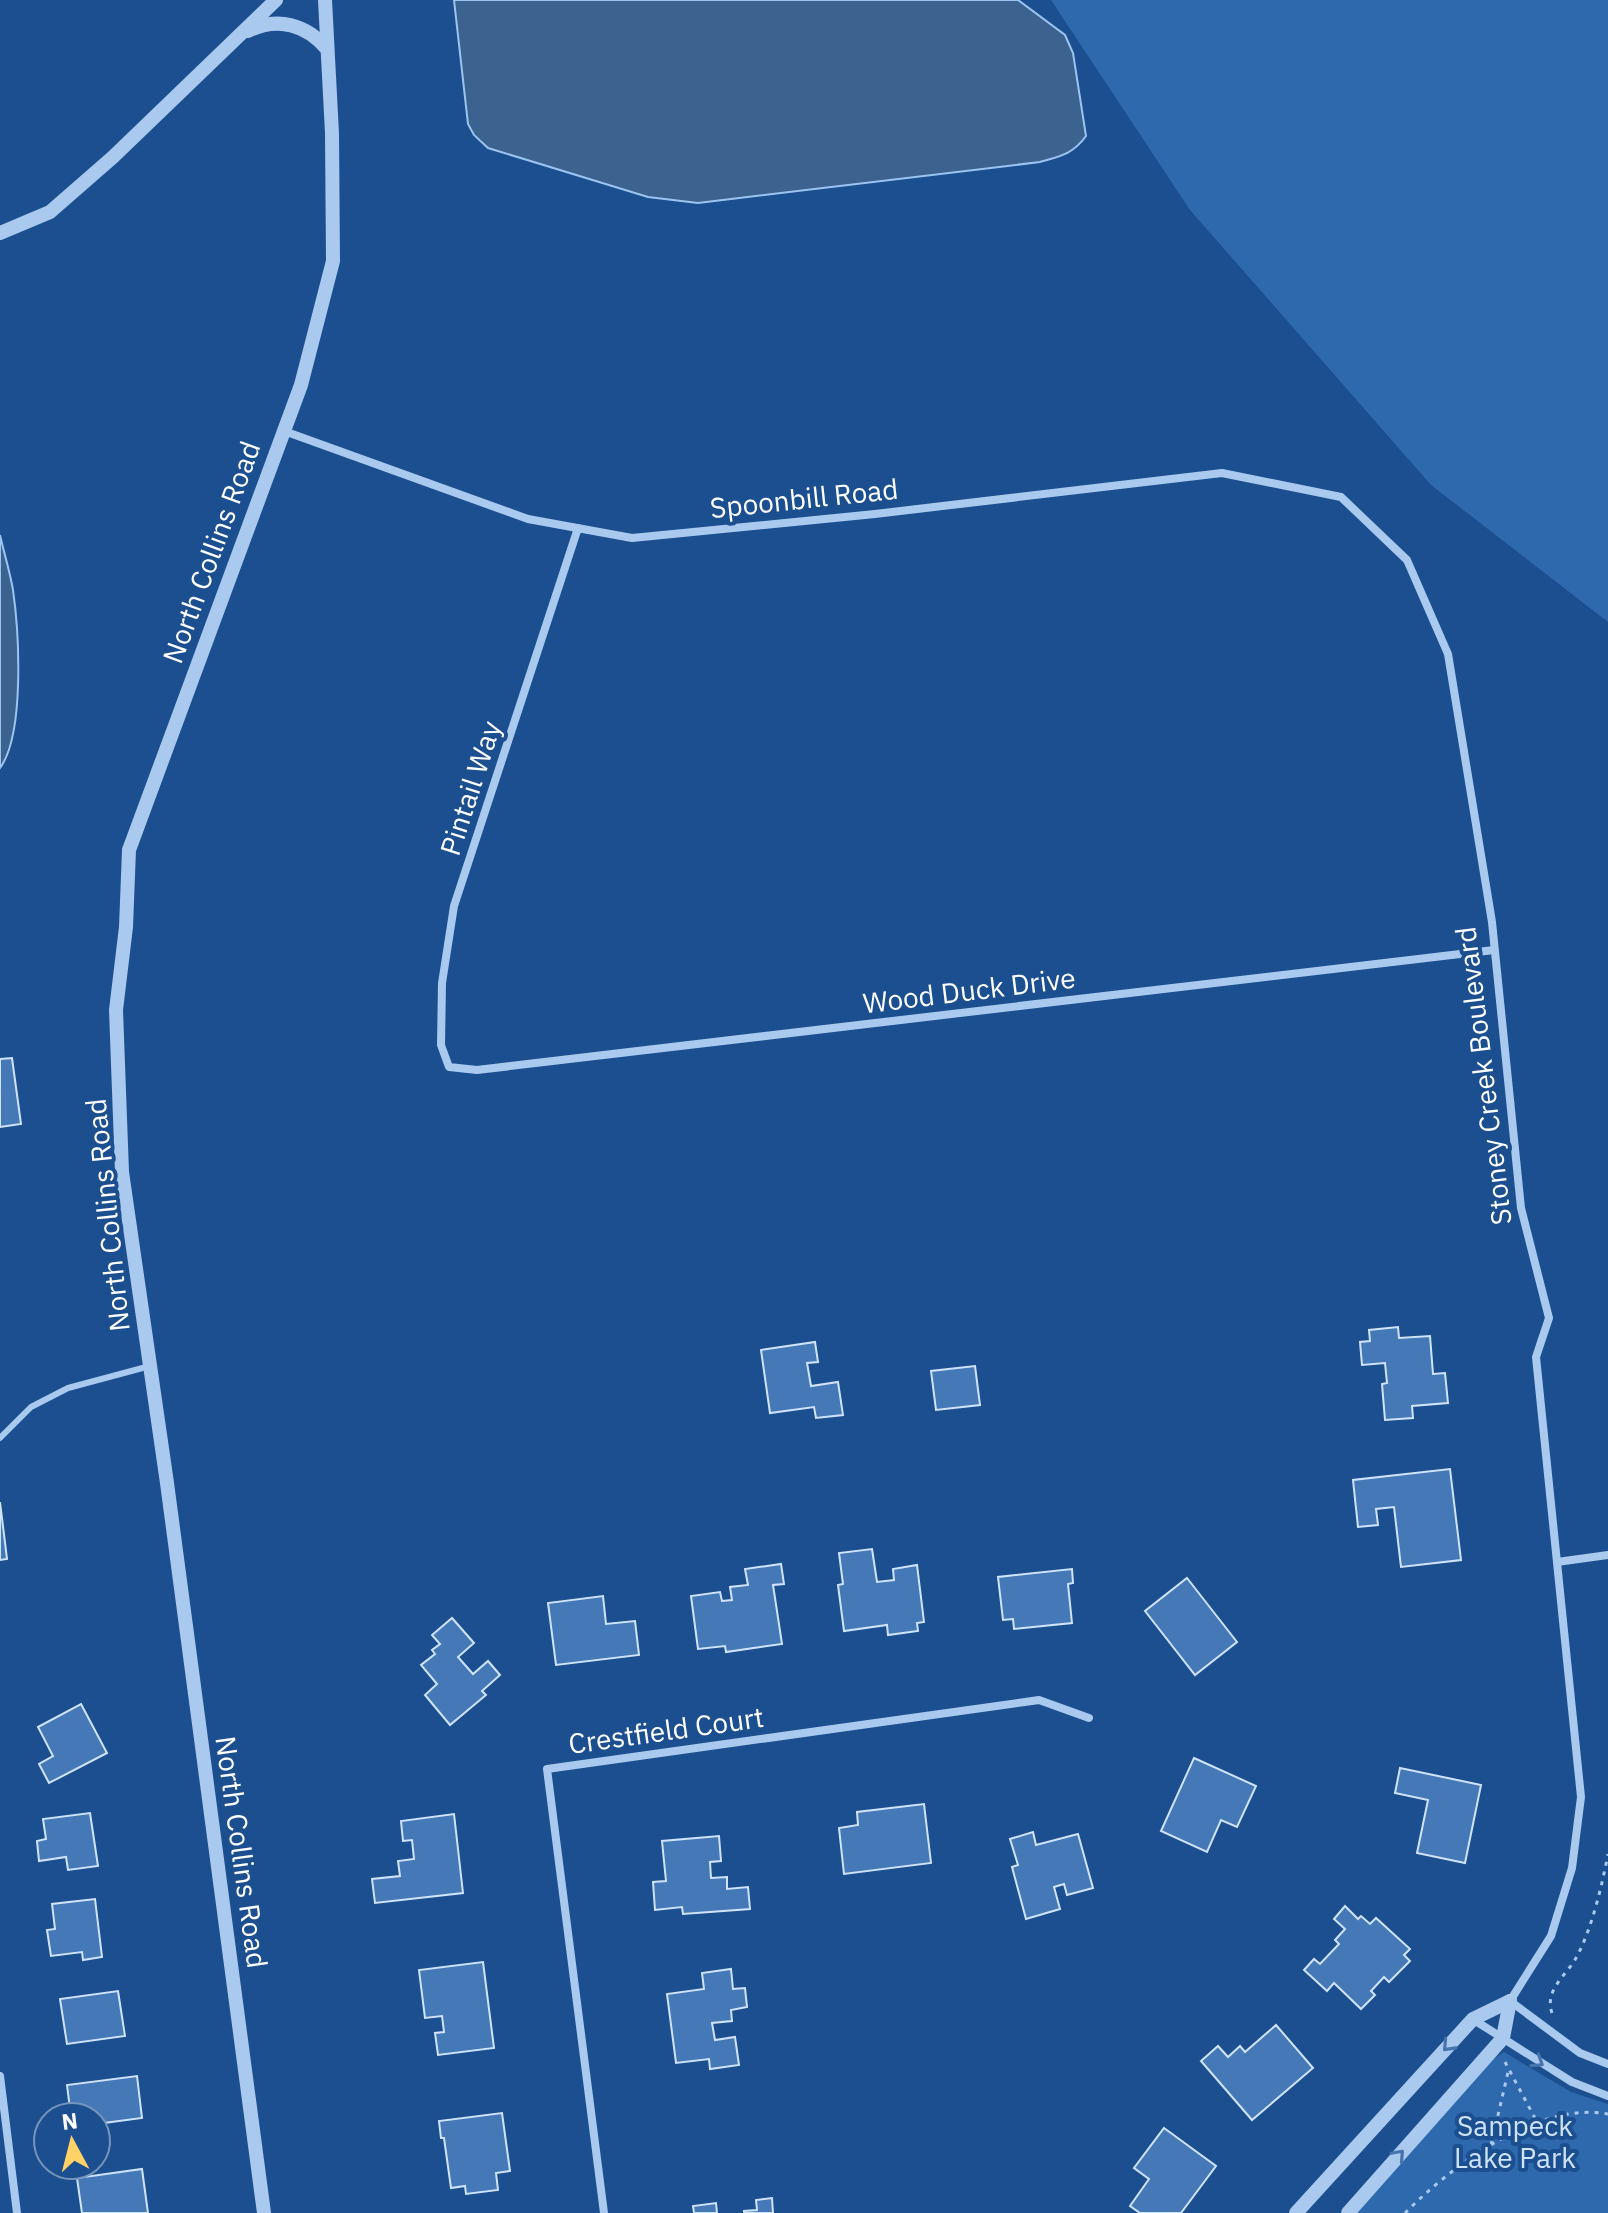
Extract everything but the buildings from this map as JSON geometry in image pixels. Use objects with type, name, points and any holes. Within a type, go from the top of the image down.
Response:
[{"type":"street","points":[[0,233],[50,212],[113,157],[276,0]]},
{"type":"street","name":"North Collins Road","points":[[264,2213],[122,1172],[116,1010],[126,927],[129,850],[301,385],[333,261],[332,133],[325,0]]},
{"type":"street","points":[[235,40],[255,27],[278,23],[301,28],[320,40],[327,49]]},
{"type":"street","name":"Spoonbill Road","points":[[284,431],[528,519],[632,538],[875,514],[1222,473],[1341,497]]},
{"type":"street","name":"Stoney Creek Boulevard","points":[[1341,497],[1407,560],[1448,654],[1494,950],[1521,1208],[1549,1318],[1536,1357],[1581,1797],[1572,1868],[1551,1936],[1510,2001],[1503,2038]]},
{"type":"street","name":"Pintail Way","points":[[449,1067],[441,1045],[442,983],[454,906],[578,528]]},
{"type":"street","name":"Wood Duck Drive","points":[[449,1067],[477,1070],[1494,950]]},
{"type":"street","points":[[1557,1562],[1608,1555]]},
{"type":"street","name":"Crestfield Court","points":[[604,2213],[547,1769],[1039,1700],[1089,1718]]},
{"type":"street","points":[[1296,2213],[1473,2019],[1510,2001],[1580,2053],[1608,2064]]},
{"type":"street","points":[[1473,2019],[1572,2082],[1608,2096]]},
{"type":"street","points":[[1348,2213],[1503,2038]]},
{"type":"street","points":[[0,2076],[17,2213]]},
{"type":"lane","points":[[0,1438],[31,1407],[68,1388],[150,1366]]},
{"type":"path","points":[[1553,2016],[1551,1996],[1576,1958],[1603,1880],[1608,1854]]},
{"type":"path","points":[[1504,2060],[1537,2122]]},
{"type":"path","points":[[1491,2145],[1509,2068]]},
{"type":"path","points":[[1405,2213],[1457,2167],[1491,2145],[1537,2122],[1561,2114],[1608,2114]]},
{"type":"green space","points":[[1051,0],[1608,0],[1608,622],[1431,485],[1190,210]]},
{"type":"green space","name":"Sampeck Lake Park","points":[[1504,2052],[1571,2092],[1608,2104],[1608,2213],[1357,2213],[1492,2060]]},
{"type":"shaded area","points":[[454,0],[1018,0],[1065,35],[1073,53],[1086,136],[1071,151],[1040,162],[698,203],[648,197],[488,148],[474,135],[468,124]]},
{"type":"shaded area","points":[[0,535],[13,590],[18,682],[13,732],[0,768]]}]
